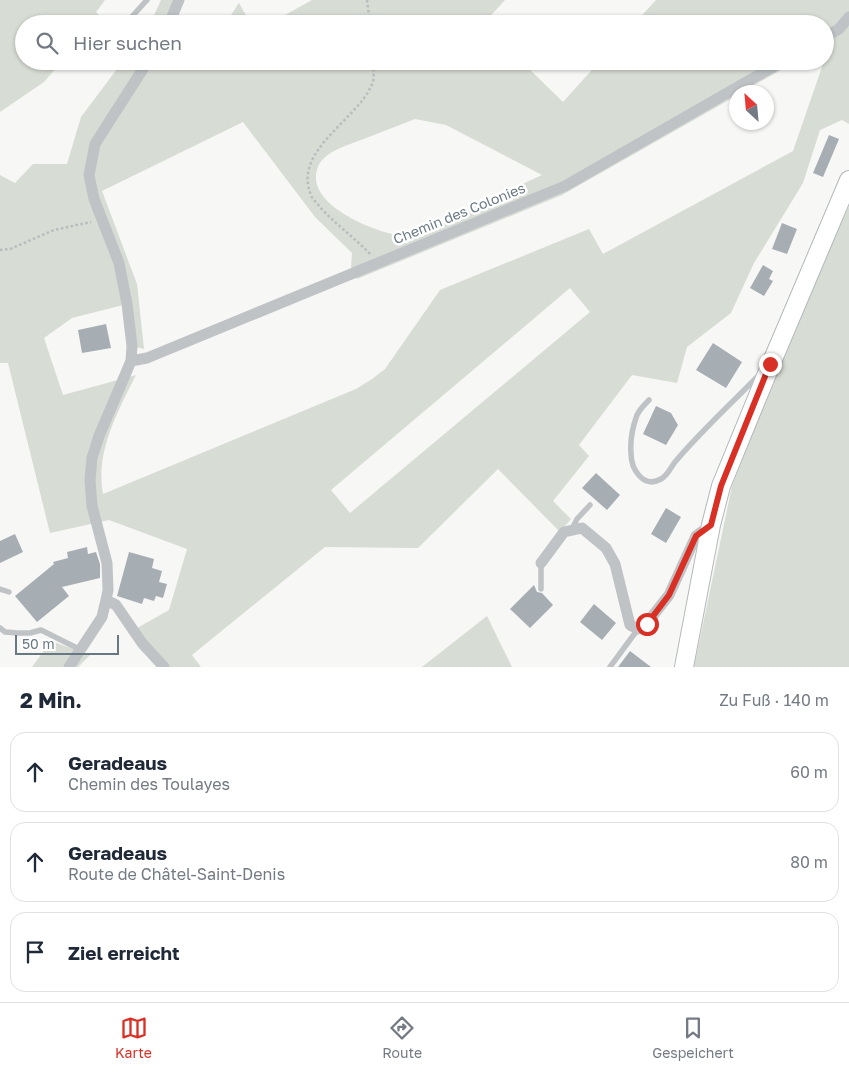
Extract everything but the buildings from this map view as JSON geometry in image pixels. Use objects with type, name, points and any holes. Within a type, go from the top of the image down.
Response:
[{"type":"main road","points":[[684,667],[711,525],[721,486],[770,364],[849,180]]},
{"type":"street","points":[[173,15],[179,0]]},
{"type":"street","points":[[834,33],[839,30],[849,17]]},
{"type":"street","points":[[69,667],[102,618],[108,590],[107,563],[92,506],[90,480],[92,458],[99,436],[131,361],[132,346],[119,264],[94,200],[89,175],[95,144],[142,70]]},
{"type":"street","name":"Chemin des Colonies","points":[[131,361],[147,358],[565,186],[768,70]]},
{"type":"street","points":[[541,563],[564,532],[582,528],[606,548],[615,564],[630,625],[638,629],[647,624],[669,595],[696,536],[711,525]]},
{"type":"street","points":[[106,600],[116,606],[142,643],[164,667]]},
{"type":"lane","points":[[133,15],[147,0]]},
{"type":"lane","points":[[649,400],[637,415],[630,453],[638,474],[643,480],[651,482],[662,479],[675,462],[770,364]]},
{"type":"lane","points":[[572,530],[577,519],[590,506]]},
{"type":"lane","points":[[541,563],[541,589]]},
{"type":"lane","points":[[0,589],[9,592]]},
{"type":"lane","points":[[0,628],[5,632],[30,633],[41,630],[80,650]]},
{"type":"lane","points":[[610,667],[638,629]]},
{"type":"path","points":[[367,0],[369,15]]},
{"type":"path","points":[[373,70],[373,82],[365,98],[326,141],[310,163],[306,180],[311,196],[316,202],[377,263]]},
{"type":"path","points":[[0,250],[10,249],[54,230],[102,220]]},
{"type":"shaded area","points":[[0,0],[105,0],[96,12],[99,15],[15,15],[15,70],[54,70],[44,82],[0,112]]},
{"type":"shaded area","points":[[161,0],[179,0],[173,15],[154,15]]},
{"type":"shaded area","points":[[312,0],[505,0],[491,15],[285,15]]},
{"type":"shaded area","points":[[656,0],[849,0],[849,124],[842,120],[820,130],[803,183],[754,263],[731,313],[687,347],[677,383],[632,375],[579,445],[589,456],[553,501],[571,519],[560,532],[498,469],[418,548],[325,547],[192,655],[201,667],[159,667],[130,632],[169,610],[187,549],[109,520],[50,533],[8,363],[0,363],[0,175],[15,183],[33,164],[67,164],[81,117],[116,70],[530,70],[563,102],[592,70],[781,70],[754,85],[729,85],[729,100],[562,195],[357,279],[351,267],[352,253],[315,217],[243,122],[102,191],[137,284],[144,349],[132,346],[127,304],[72,318],[44,338],[63,395],[136,375],[122,403],[105,447],[101,478],[103,494],[356,389],[385,369],[440,290],[589,229],[603,254],[793,151],[821,70],[834,70],[834,15],[642,15]],"holes":[[[415,119],[446,125],[542,175],[409,237],[367,226],[337,209],[318,188],[316,176],[320,162],[331,153]],[[570,288],[590,312],[350,513],[331,490]]]},
{"type":"shaded area","points":[[239,3],[246,15],[231,15]]},
{"type":"shaded area","points":[[849,206],[849,667],[694,667],[732,486],[806,299]]},
{"type":"shaded area","points":[[487,616],[512,667],[422,667]]},
{"type":"shaded area","points":[[51,641],[90,655],[78,667],[32,667]]},
{"type":"route","points":[[647,624],[669,595],[696,536],[711,525],[721,486],[770,364]]}]
